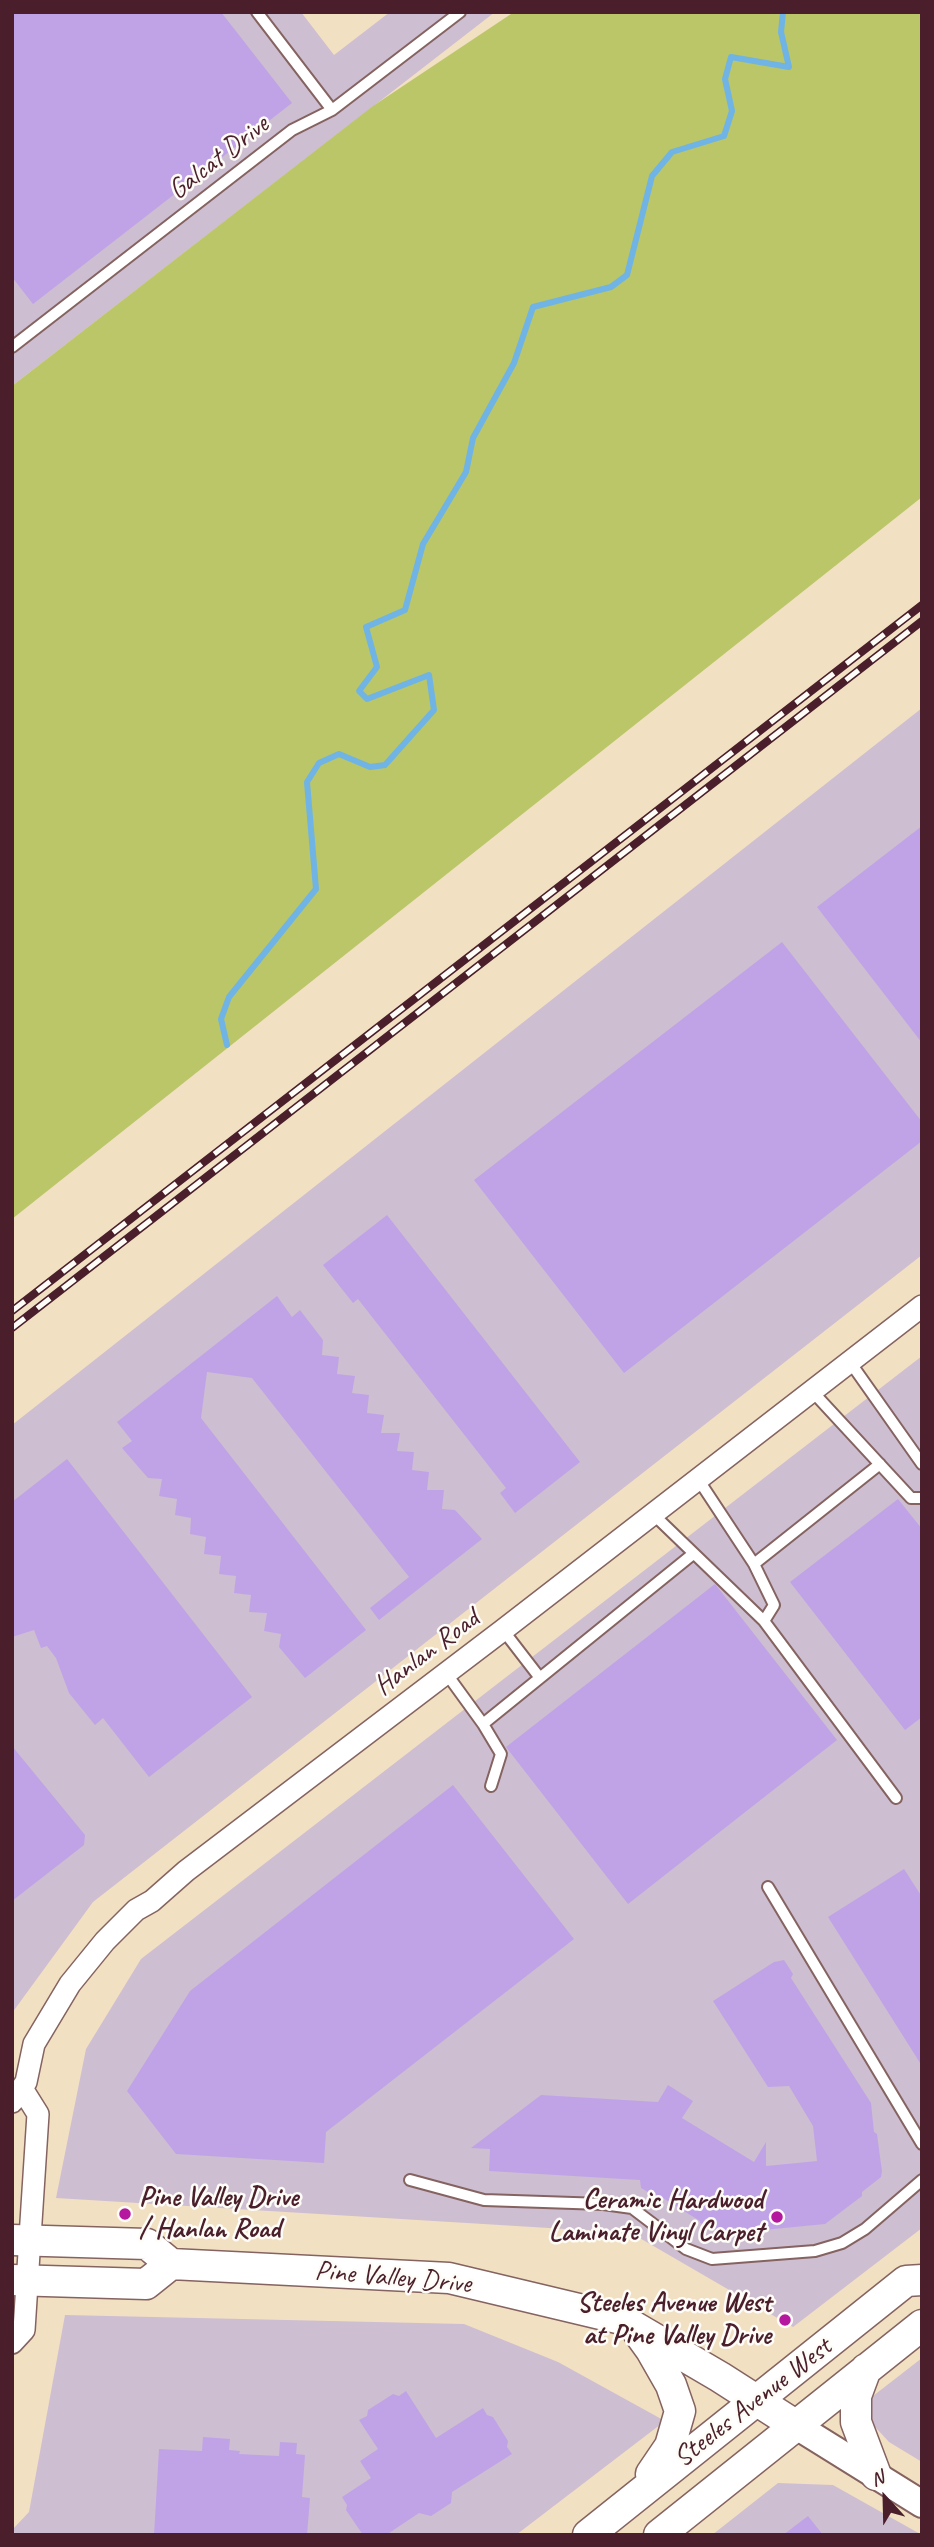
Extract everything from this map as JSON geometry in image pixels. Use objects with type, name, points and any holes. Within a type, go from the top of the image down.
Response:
[{"type":"main road","points":[[20,2280],[146,2284],[171,2264],[147,2244],[22,2240]]},
{"type":"main road","name":"Pine Valley Drive","points":[[171,2264],[449,2278],[621,2319],[795,2424]]},
{"type":"main road","name":"Steeles Avenue West","points":[[588,2535],[906,2281],[922,2280]]},
{"type":"main road","points":[[631,2323],[671,2385],[680,2412],[670,2446],[632,2500]]},
{"type":"main road","name":"Steeles Avenue West","points":[[659,2535],[922,2325]]},
{"type":"main road","points":[[866,2369],[856,2396],[856,2422],[876,2475]]},
{"type":"street","name":"Hanlan Road","points":[[12,2343],[24,2330],[20,2280],[22,2240],[38,2114],[17,2096],[26,2082],[34,2044],[55,2006],[119,1926],[186,1871],[922,1306]]},
{"type":"street","points":[[795,2424],[922,2504]]},
{"type":"lane","points":[[257,12],[332,110]]},
{"type":"lane","name":"Galcat Drive","points":[[12,347],[292,130],[332,110],[460,12]]},
{"type":"lane","points":[[850,1362],[922,1464]]},
{"type":"lane","points":[[812,1391],[911,1498],[922,1498]]},
{"type":"lane","points":[[754,1564],[880,1464]]},
{"type":"lane","points":[[698,1479],[754,1564],[774,1605],[764,1621]]},
{"type":"lane","points":[[653,1514],[764,1621],[896,1798]]},
{"type":"lane","points":[[483,1724],[693,1554]]},
{"type":"lane","points":[[503,1630],[540,1678]]},
{"type":"lane","points":[[446,1673],[501,1754],[491,1786]]},
{"type":"lane","points":[[768,1887],[922,2144]]},
{"type":"lane","points":[[410,2180],[484,2200],[603,2204],[632,2208],[686,2249],[712,2259],[815,2251],[842,2243],[865,2229],[922,2180]]},
{"type":"shaded area","points":[[12,12],[301,12],[334,55],[390,12],[495,12],[12,386]]},
{"type":"shaded area","points":[[922,708],[922,1255],[93,1902],[12,2013],[12,1425]]},
{"type":"shaded area","points":[[922,1356],[922,2228],[793,2327],[631,2233],[56,2198],[86,2049],[141,1959]]},
{"type":"shaded area","points":[[65,2315],[464,2324],[558,2362],[665,2421],[516,2535],[12,2535],[12,2530],[29,2512]]},
{"type":"shaded area","points":[[922,2358],[922,2462],[889,2442],[864,2415],[873,2396]]},
{"type":"shaded area","points":[[778,2483],[833,2485],[922,2535],[712,2535]]},
{"type":"green space","points":[[514,12],[922,12],[922,497],[12,1219],[12,386],[373,106]]},
{"type":"building","points":[[12,12],[221,12],[292,103],[33,304],[12,277]]},
{"type":"building","points":[[922,826],[922,1043],[817,907]]},
{"type":"building","points":[[782,942],[922,1122],[922,1141],[624,1373],[474,1180]]},
{"type":"building","points":[[387,1215],[580,1462],[515,1513],[500,1493],[506,1488],[358,1299],[353,1303],[323,1265]]},
{"type":"building","points":[[277,1296],[292,1317],[300,1310],[323,1340],[322,1355],[339,1357],[337,1374],[355,1376],[352,1393],[369,1395],[367,1413],[384,1415],[381,1433],[400,1433],[397,1451],[414,1452],[412,1470],[429,1472],[427,1490],[444,1490],[442,1509],[455,1510],[482,1539],[379,1620],[370,1608],[409,1577],[252,1378],[207,1372],[201,1418],[366,1630],[305,1678],[279,1647],[281,1634],[264,1631],[267,1613],[249,1612],[251,1595],[234,1593],[236,1576],[219,1574],[221,1556],[204,1554],[206,1537],[190,1534],[191,1518],[175,1515],[177,1499],[159,1496],[162,1479],[148,1478],[122,1448],[132,1441],[117,1422]]},
{"type":"building","points":[[67,1459],[252,1697],[149,1777],[103,1718],[95,1725],[69,1693],[56,1658],[47,1646],[41,1648],[34,1630],[12,1637],[12,1502]]},
{"type":"building","points":[[898,1499],[922,1529],[922,1717],[905,1730],[790,1582]]},
{"type":"building","points":[[715,1584],[837,1740],[628,1904],[506,1747]]},
{"type":"building","points":[[12,1746],[85,1835],[84,1845],[12,1901]]},
{"type":"building","points":[[453,1785],[574,1939],[326,2132],[324,2163],[176,2154],[127,2091],[190,1991]]},
{"type":"building","points":[[904,1869],[922,1897],[922,2066],[828,1917]]},
{"type":"building","points":[[784,1960],[793,1974],[791,1978],[871,2103],[874,2132],[877,2134],[881,2177],[862,2192],[862,2196],[825,2224],[723,2234],[700,2223],[658,2195],[641,2188],[640,2180],[489,2171],[490,2149],[471,2148],[541,2095],[658,2102],[668,2085],[693,2101],[682,2118],[754,2162],[766,2142],[766,2166],[817,2161],[813,2126],[789,2086],[768,2087],[713,2001],[774,1962]]},
{"type":"building","points":[[406,2391],[436,2438],[483,2408],[487,2415],[493,2417],[508,2441],[507,2447],[512,2454],[452,2492],[451,2503],[431,2516],[419,2513],[386,2535],[363,2535],[346,2510],[347,2505],[342,2497],[371,2478],[360,2461],[378,2449],[359,2420],[367,2416],[368,2410],[393,2394],[399,2396]]},
{"type":"building","points":[[203,2437],[230,2439],[229,2450],[240,2451],[239,2454],[279,2456],[280,2442],[297,2443],[296,2454],[305,2455],[302,2497],[310,2498],[307,2535],[154,2535],[159,2449],[202,2451]]},
{"type":"building","points":[[808,2516],[823,2535],[783,2535]]},
{"type":"waterway","points":[[227,1045],[221,1019],[229,997],[316,889],[307,782],[319,763],[339,754],[370,767],[385,765],[434,710],[429,675],[367,699],[359,691],[377,667],[366,627],[405,610],[423,544],[466,472],[473,438],[514,363],[533,307],[611,287],[627,275],[652,176],[672,152],[724,136],[732,111],[725,79],[731,57],[789,67],[781,32],[783,12]]},
{"type":"railway","points":[[12,1311],[922,605]]},
{"type":"railway","points":[[12,1328],[922,621]]},
{"type":"place","name":"Pine Valley Drive / Hanlan Road","points":[[125,2214]]},
{"type":"place","name":"Ceramic Hardwood Laminate Vinyl Carpet","points":[[777,2217]]},
{"type":"place","name":"Steeles Avenue West at Pine Valley Drive","points":[[785,2320]]}]
